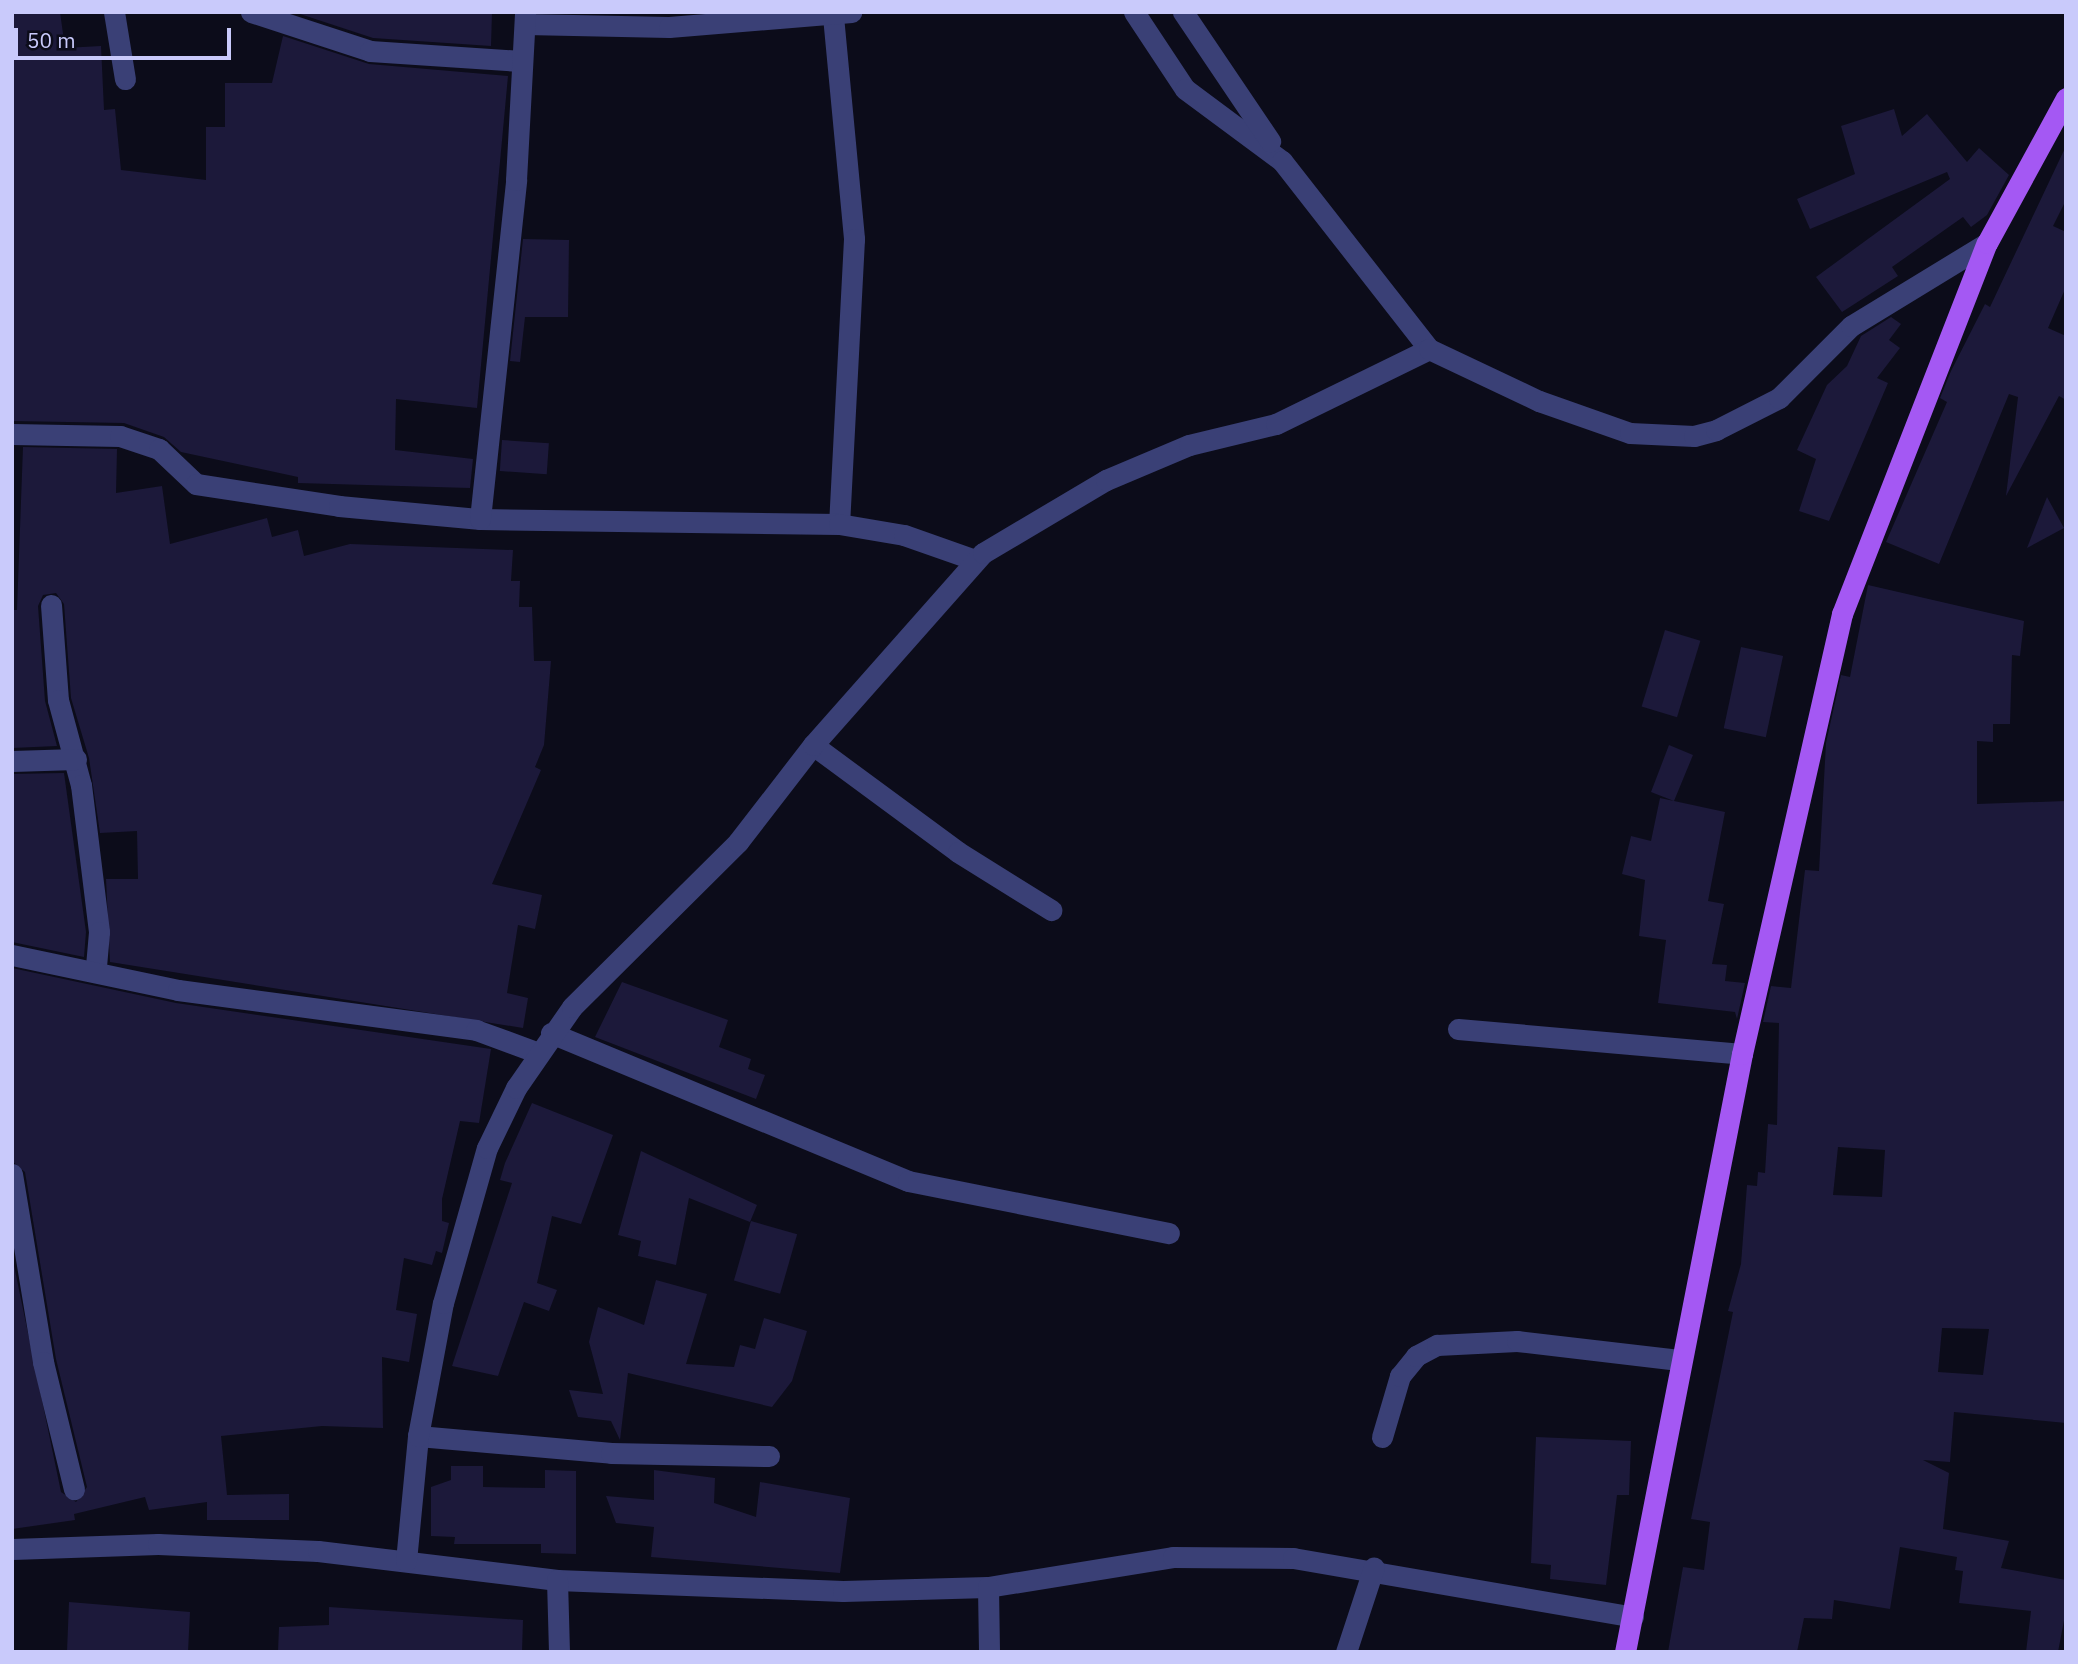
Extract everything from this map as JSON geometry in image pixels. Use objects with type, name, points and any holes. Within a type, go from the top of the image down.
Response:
[{"type":"main road","points":[[1625,1652],[1679,1360],[1741,1054],[1842,614],[1987,243],[2066,98]]},
{"type":"street","points":[[114,12],[125,79]]},
{"type":"street","points":[[250,12],[370,51],[522,61]]},
{"type":"street","points":[[1134,12],[1185,89],[1282,161]]},
{"type":"street","points":[[1184,12],[1282,161],[1429,349],[1607,426],[1658,437],[1694,436],[1779,398],[1851,326],[1987,243]]},
{"type":"street","points":[[480,519],[525,18],[669,27],[842,14],[854,239],[839,524]]},
{"type":"street","points":[[406,1562],[418,1436],[461,1229],[487,1148],[551,1034],[738,842],[813,745],[975,560],[1106,480],[1189,445],[1276,424],[1429,349]]},
{"type":"street","points":[[12,434],[120,436],[159,449],[196,484],[480,519],[839,524],[904,535],[975,560]]},
{"type":"street","points":[[51,606],[58,700],[76,759],[99,932],[96,969]]},
{"type":"street","points":[[813,745],[958,852],[1051,910]]},
{"type":"street","points":[[12,761],[76,759]]},
{"type":"street","points":[[12,955],[96,969],[178,990],[476,1030],[539,1053]]},
{"type":"street","points":[[1458,1029],[1741,1054]]},
{"type":"street","points":[[551,1034],[908,1181],[1169,1233]]},
{"type":"street","points":[[12,1174],[43,1362],[74,1489]]},
{"type":"street","points":[[1382,1437],[1400,1376],[1416,1356],[1437,1345],[1517,1341],[1679,1360]]},
{"type":"street","points":[[418,1436],[611,1453],[769,1456]]},
{"type":"street","points":[[12,1549],[171,1545],[406,1562],[557,1580],[805,1590],[988,1587],[1173,1557],[1293,1558],[1374,1567],[1633,1617]]},
{"type":"street","points":[[1346,1652],[1374,1567]]},
{"type":"street","points":[[557,1580],[559,1652]]},
{"type":"street","points":[[988,1587],[989,1652]]},
{"type":"building","points":[[12,12],[60,12],[65,48],[101,46],[104,110],[115,109],[121,170],[206,180],[206,127],[225,127],[225,83],[272,83],[283,36],[369,64],[508,76],[477,408],[396,399],[395,450],[473,459],[470,488],[298,483],[298,477],[181,452],[164,437],[124,423],[12,421]]},
{"type":"building","points":[[294,12],[492,12],[491,46],[373,38]]},
{"type":"building","points":[[1894,109],[1902,136],[1927,114],[1967,162],[1979,148],[2009,175],[1987,215],[1971,227],[1963,217],[1892,267],[1898,276],[1842,312],[1816,277],[1950,179],[1947,172],[1810,229],[1797,199],[1855,174],[1841,126]]},
{"type":"building","points":[[2066,146],[2066,200],[2053,226],[2066,232],[2066,287],[2048,328],[2066,336],[2066,400],[2059,396],[2006,496],[2018,397],[2009,394],[1939,564],[1886,542],[1947,402],[1940,398],[1951,371],[1985,304],[1990,307]]},
{"type":"building","points":[[523,239],[569,240],[568,317],[525,317],[520,362],[510,361]]},
{"type":"building","points":[[1891,317],[1901,324],[1889,340],[1900,348],[1877,378],[1888,383],[1829,521],[1799,511],[1816,459],[1797,450],[1827,385],[1847,366],[1861,336]]},
{"type":"building","points":[[502,440],[549,443],[547,474],[500,471]]},
{"type":"building","points":[[23,447],[117,449],[116,493],[162,486],[170,544],[267,518],[272,537],[298,530],[304,556],[350,544],[513,550],[511,581],[520,581],[519,607],[532,607],[534,661],[551,661],[544,745],[535,767],[541,770],[492,884],[542,895],[535,929],[518,925],[507,993],[528,998],[523,1028],[110,962],[106,879],[138,879],[137,831],[100,833],[89,758],[71,698],[64,604],[56,593],[43,595],[38,606],[45,701],[57,746],[12,748],[12,610],[17,610]]},
{"type":"building","points":[[2047,497],[2064,528],[2027,548]]},
{"type":"building","points":[[1868,585],[2024,621],[2020,656],[2012,655],[2010,724],[1993,724],[1993,742],[1977,741],[1977,804],[2066,801],[2066,1423],[1954,1412],[1950,1462],[1923,1460],[1949,1473],[1943,1529],[2009,1541],[2001,1568],[2066,1580],[2066,1610],[2058,1652],[2026,1652],[2031,1611],[1959,1603],[1963,1571],[1955,1570],[1957,1557],[1900,1547],[1890,1609],[1834,1600],[1832,1619],[1804,1618],[1797,1652],[1668,1652],[1683,1567],[1704,1570],[1710,1522],[1691,1519],[1733,1312],[1728,1311],[1741,1264],[1747,1185],[1757,1186],[1758,1172],[1765,1173],[1768,1124],[1777,1125],[1779,1023],[1763,1022],[1771,986],[1791,988],[1805,870],[1819,871],[1826,743],[1841,675],[1850,677]],"holes":[[[1838,1147],[1885,1150],[1882,1197],[1833,1195]],[[1942,1328],[1989,1329],[1983,1375],[1938,1372]]]},
{"type":"building","points":[[1665,630],[1700,641],[1677,717],[1642,707]]},
{"type":"building","points":[[1741,647],[1783,656],[1766,737],[1724,728]]},
{"type":"building","points":[[1669,745],[1693,755],[1674,801],[1651,792]]},
{"type":"building","points":[[64,773],[86,932],[84,957],[12,942],[12,774]]},
{"type":"building","points":[[1660,798],[1725,812],[1708,901],[1724,904],[1712,964],[1727,965],[1725,981],[1745,983],[1737,1019],[1735,1012],[1658,1003],[1666,940],[1639,936],[1645,880],[1622,874],[1631,836],[1651,841]]},
{"type":"building","points":[[12,968],[176,1003],[491,1049],[479,1123],[460,1121],[442,1199],[442,1221],[449,1223],[442,1253],[436,1251],[432,1265],[404,1258],[396,1310],[417,1314],[409,1362],[382,1357],[383,1428],[322,1426],[221,1436],[227,1495],[289,1494],[289,1520],[207,1520],[207,1502],[149,1510],[145,1497],[74,1514],[75,1520],[12,1529],[12,1256],[61,1492],[76,1502],[87,1487],[56,1359],[25,1172],[12,1161]]},
{"type":"building","points":[[622,982],[728,1020],[719,1047],[751,1059],[748,1069],[765,1075],[756,1099],[595,1037]]},
{"type":"building","points":[[532,1103],[613,1135],[581,1224],[552,1216],[537,1283],[557,1290],[549,1311],[524,1302],[498,1376],[452,1366],[512,1183],[500,1180],[505,1163]]},
{"type":"building","points":[[641,1151],[757,1205],[750,1222],[689,1198],[676,1265],[638,1256],[641,1241],[618,1235]]},
{"type":"building","points":[[751,1221],[797,1234],[780,1294],[734,1281]]},
{"type":"building","points":[[656,1280],[707,1294],[686,1364],[734,1367],[740,1345],[755,1349],[764,1318],[807,1331],[792,1381],[772,1407],[628,1373],[620,1440],[611,1421],[578,1417],[569,1390],[603,1394],[589,1342],[598,1307],[644,1325]]},
{"type":"building","points":[[1536,1437],[1631,1441],[1629,1495],[1617,1495],[1606,1585],[1550,1579],[1551,1565],[1531,1563]]},
{"type":"building","points":[[451,1466],[483,1466],[483,1487],[545,1488],[545,1470],[576,1471],[576,1554],[541,1553],[541,1544],[454,1544],[455,1537],[431,1536],[431,1487],[451,1480]]},
{"type":"building","points":[[654,1470],[715,1478],[714,1503],[756,1517],[760,1482],[850,1498],[840,1573],[651,1557],[654,1527],[616,1523],[606,1496],[654,1500]]},
{"type":"building","points":[[69,1602],[190,1612],[188,1652],[67,1652]]},
{"type":"building","points":[[329,1607],[523,1620],[522,1652],[278,1652],[279,1627],[329,1625]]}]
